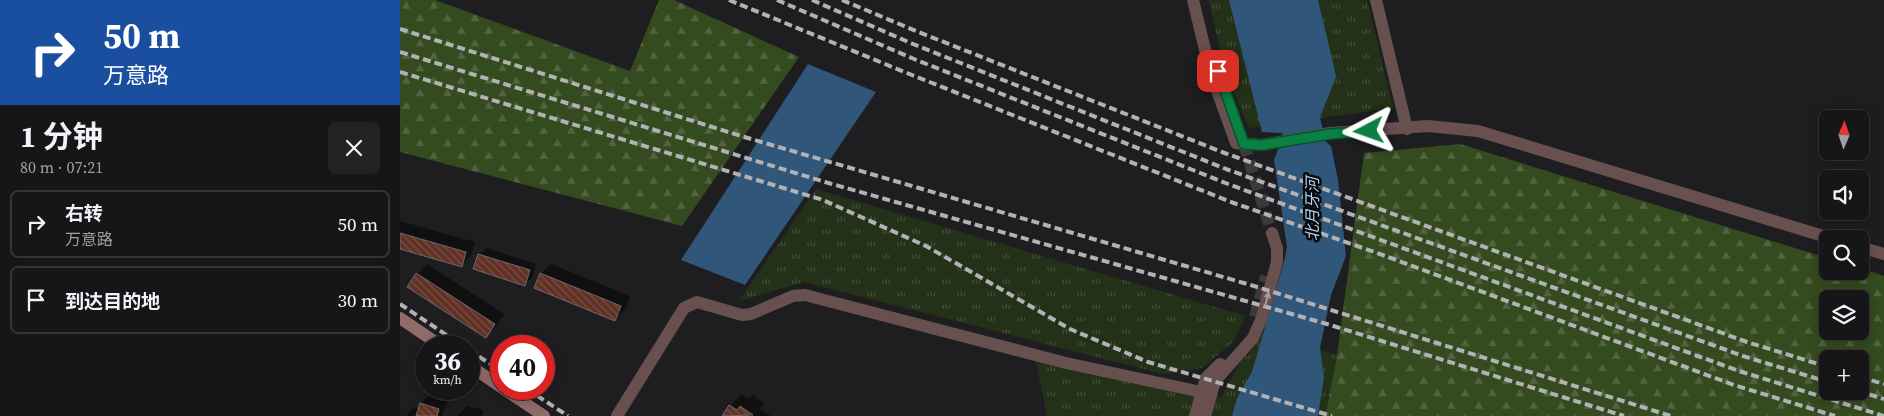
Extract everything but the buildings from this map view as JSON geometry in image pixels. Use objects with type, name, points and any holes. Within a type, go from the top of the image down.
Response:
[{"type":"main road","points":[[400,318],[425,335]]},
{"type":"main road","points":[[521,400],[544,416]]},
{"type":"street","points":[[1193,0],[1211,74],[1240,144]]},
{"type":"street","points":[[1202,0],[1218,71],[1240,144]]},
{"type":"street","points":[[1376,0],[1407,128]]},
{"type":"street","points":[[1240,144],[1262,145],[1330,134],[1428,126],[1478,131],[1819,235]]},
{"type":"street","points":[[1195,416],[1206,393],[1253,338],[1257,329],[1277,262],[1277,248],[1268,230],[1270,256],[1266,276]]},
{"type":"street","points":[[1869,250],[1884,254]]},
{"type":"street","points":[[617,416],[684,308],[697,302],[742,315],[751,314],[793,296],[805,295],[1066,364],[1206,393]]},
{"type":"street","points":[[1205,416],[1206,378],[1248,334],[1255,317]]},
{"type":"green space","points":[[400,0],[435,0],[630,71],[659,0],[674,0],[799,57],[682,226],[400,152]]},
{"type":"green space","points":[[1209,0],[1367,0],[1393,108],[1249,128],[1224,69]]},
{"type":"green space","points":[[1460,144],[1819,256],[1819,280],[1869,280],[1869,271],[1884,276],[1884,416],[1325,416],[1337,355],[1364,153]]},
{"type":"green space","points":[[816,189],[1245,316],[1233,342],[1202,368],[1163,374],[804,282],[739,301]]},
{"type":"green space","points":[[1261,332],[1337,355],[1325,416],[1047,416],[1036,362],[1221,397],[1241,361],[1252,350]]},
{"type":"water","name":"北月牙河","points":[[1229,0],[1318,0],[1334,67],[1336,77],[1320,117],[1325,141],[1331,146],[1338,180],[1346,256],[1331,295],[1320,348],[1324,378],[1318,416],[1232,416],[1237,398],[1252,372],[1285,258],[1287,247],[1274,160],[1278,149],[1287,146],[1282,133],[1262,132]]},
{"type":"water","points":[[808,64],[876,92],[745,285],[681,260]]},
{"type":"tunnel","points":[[1244,144],[1272,233]]},
{"type":"tunnel","points":[[1255,317],[1266,276]]},
{"type":"railway","points":[[729,0],[1231,202],[1380,254],[1734,385],[1835,416]]},
{"type":"railway","points":[[777,0],[914,59],[1228,184],[1739,371],[1884,416]]},
{"type":"railway","points":[[812,0],[913,44],[1226,169],[1743,356],[1819,379]]},
{"type":"railway","points":[[842,0],[1222,152],[1747,342],[1819,364]]},
{"type":"railway","points":[[400,29],[741,136],[1254,286],[1671,416]]},
{"type":"railway","points":[[400,52],[825,182],[1327,324],[1624,416]]},
{"type":"railway","points":[[400,72],[823,200],[926,246],[1070,329],[1148,362],[1332,416]]},
{"type":"railway","points":[[400,304],[446,335]]},
{"type":"railway","points":[[480,357],[490,364]]},
{"type":"railway","points":[[1869,380],[1884,384]]},
{"type":"railway","points":[[1869,394],[1884,399]]},
{"type":"railway","points":[[544,400],[568,416]]},
{"type":"route","points":[[1218,71],[1244,144],[1262,145],[1330,134],[1369,131]]}]
